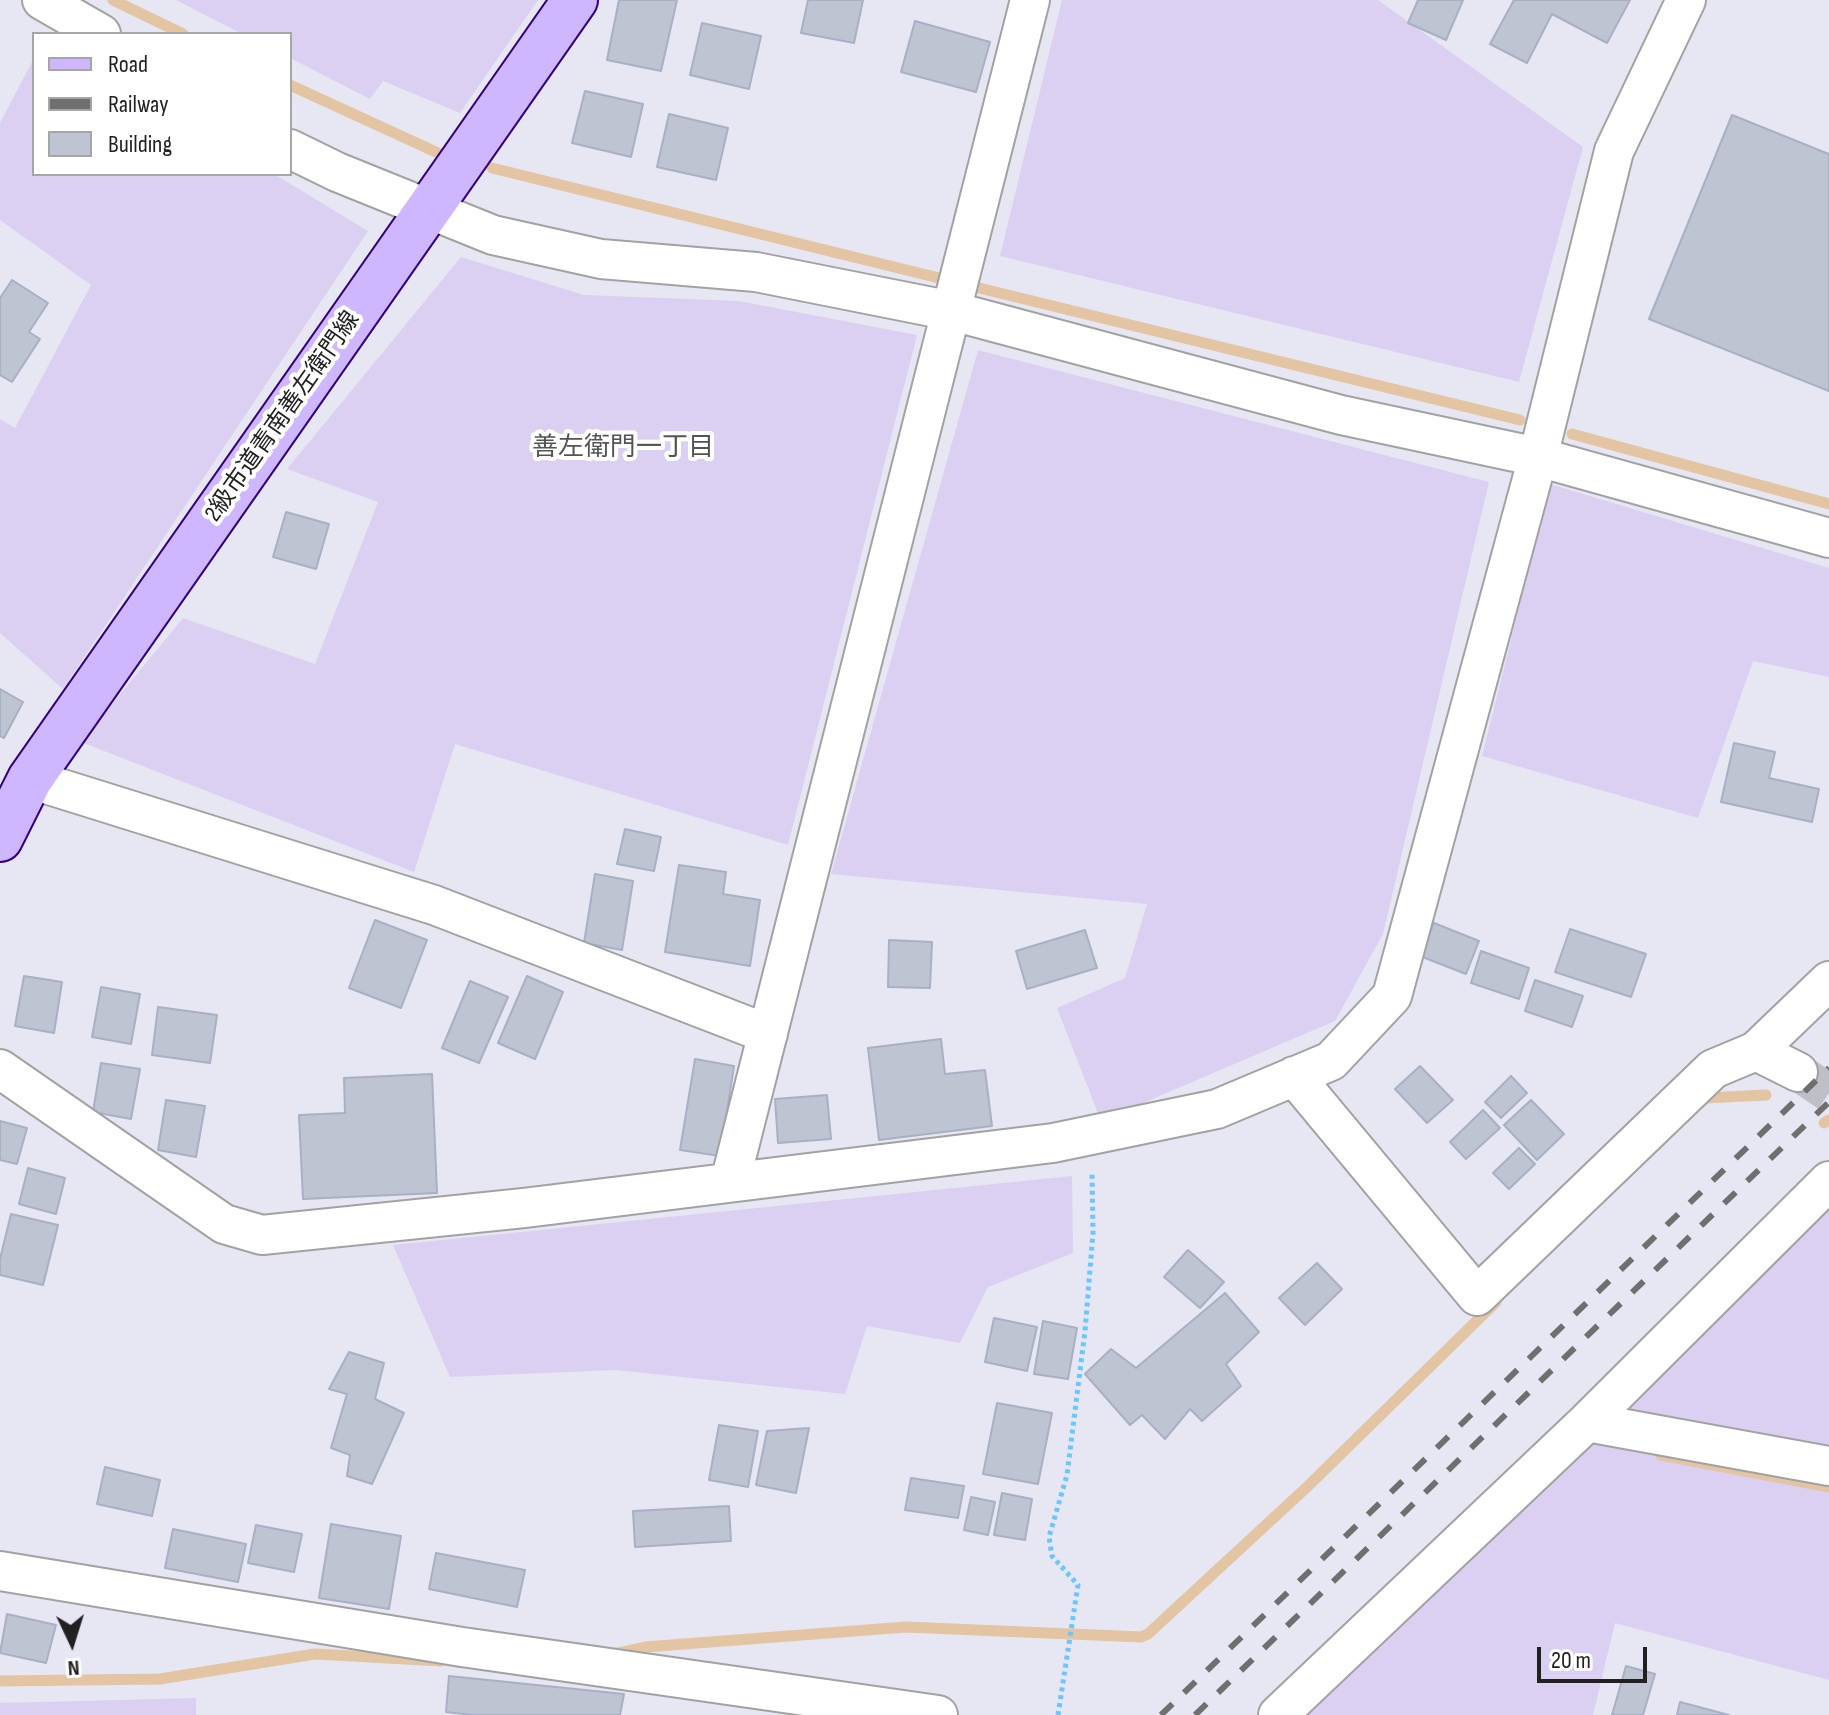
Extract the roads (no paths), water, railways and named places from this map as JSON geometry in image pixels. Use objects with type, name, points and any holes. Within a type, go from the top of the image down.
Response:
[{"type":"street","points":[[42,0],[98,32]]},
{"type":"street","name":"2級市道青南善左衛門線","points":[[0,839],[30,779],[575,0]]},
{"type":"street","points":[[730,1182],[1030,0]]},
{"type":"street","points":[[0,1069],[224,1224],[262,1235],[524,1208],[1053,1143],[1217,1109],[1331,1061],[1392,996],[1538,457],[1614,151],[1686,0]]},
{"type":"street","points":[[292,150],[337,172],[493,235],[601,259],[756,272],[952,311],[1341,415],[1538,457],[1829,538]]},
{"type":"street","points":[[30,779],[434,905],[768,1034]]},
{"type":"street","points":[[1294,1076],[1477,1296],[1713,1069],[1756,1051],[1829,981]]},
{"type":"street","points":[[1756,1051],[1798,1072]]},
{"type":"street","points":[[1278,1715],[1587,1422],[1829,1181]]},
{"type":"street","points":[[1587,1422],[1829,1466]]},
{"type":"street","points":[[0,1571],[462,1647],[938,1715]]},
{"type":"waterway","points":[[113,0],[179,32]]},
{"type":"waterway","points":[[292,86],[438,153]]},
{"type":"waterway","points":[[492,168],[939,278]]},
{"type":"waterway","points":[[975,287],[1520,420]]},
{"type":"waterway","points":[[1572,434],[1829,504]]},
{"type":"waterway","points":[[1700,1103],[1705,1098],[1766,1095]]},
{"type":"waterway","points":[[1824,1123],[1829,1120]]},
{"type":"waterway","points":[[613,1654],[645,1647],[906,1627],[1141,1637],[1148,1634],[1307,1487],[1496,1302]]},
{"type":"waterway","points":[[1661,1455],[1829,1487]]},
{"type":"waterway","points":[[0,1681],[160,1679],[315,1654],[441,1661]]},
{"type":"tunnel","points":[[1798,1072],[1829,1093]]},
{"type":"railway","points":[[1161,1715],[1829,1068]]},
{"type":"railway","points":[[1195,1715],[1829,1102]]},
{"type":"district","name":"善左衛門一丁目","points":[[623,448]]}]
